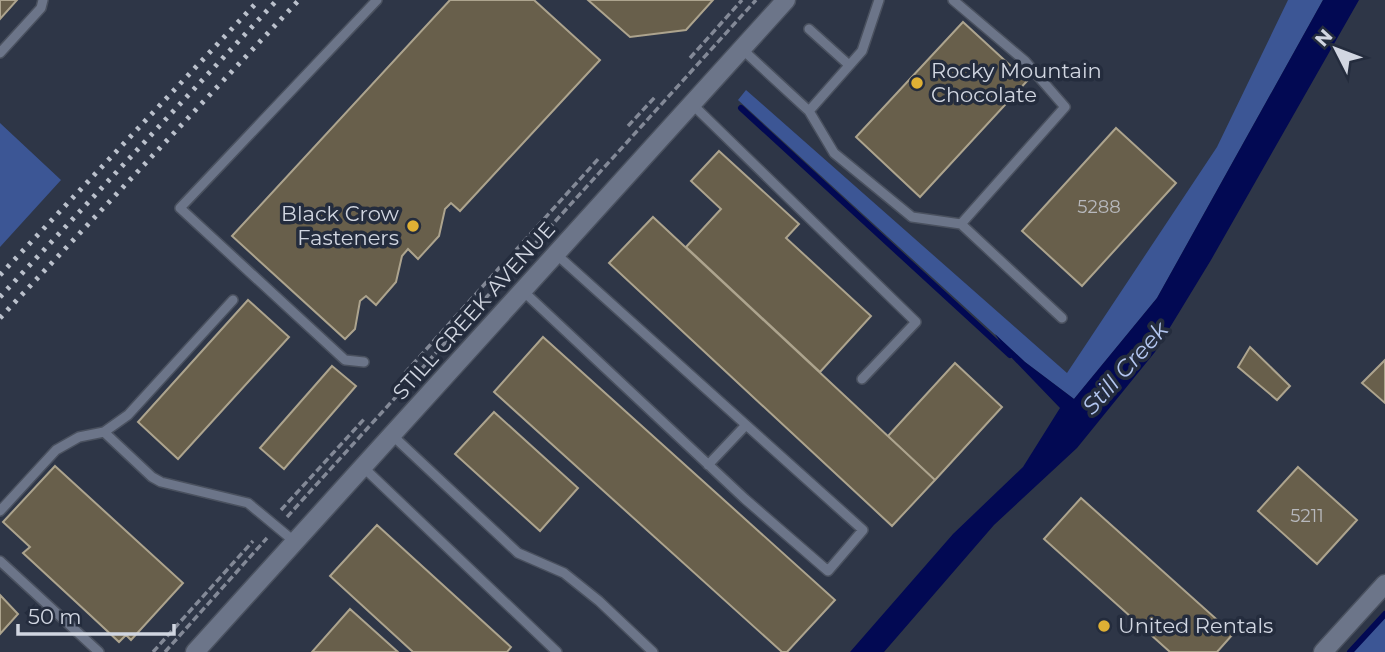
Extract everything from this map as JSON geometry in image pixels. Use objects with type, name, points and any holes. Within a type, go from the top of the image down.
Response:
[{"type":"street","name":"STILL CREEK AVENUE","points":[[195,652],[786,0]]},
{"type":"street","points":[[1323,652],[1385,584]]},
{"type":"lane","points":[[0,53],[41,8],[43,0]]},
{"type":"lane","points":[[364,362],[345,360],[180,208],[377,0]]},
{"type":"lane","points":[[809,111],[862,51],[879,0]]},
{"type":"lane","points":[[953,0],[1025,61],[1065,107],[961,224]]},
{"type":"lane","points":[[809,29],[849,65]]},
{"type":"lane","points":[[743,49],[809,111],[834,153],[912,217],[961,224],[1062,318]]},
{"type":"lane","points":[[692,104],[916,322],[862,379]]},
{"type":"lane","points":[[523,291],[708,465],[828,571],[863,530],[556,254]]},
{"type":"lane","points":[[0,511],[56,450],[79,437],[104,432],[128,415],[233,300]]},
{"type":"lane","points":[[708,465],[746,425]]},
{"type":"lane","points":[[104,432],[152,477],[161,482],[248,503],[295,542]]},
{"type":"lane","points":[[392,435],[518,554],[564,573],[599,601],[653,652]]},
{"type":"lane","points":[[363,467],[557,652]]},
{"type":"lane","points":[[0,561],[99,652]]},
{"type":"path","points":[[690,58],[743,0]]},
{"type":"path","points":[[294,508],[756,0]]},
{"type":"path","points":[[628,126],[656,96]]},
{"type":"path","points":[[516,250],[600,157]]},
{"type":"path","points":[[405,373],[500,267]]},
{"type":"path","points":[[281,510],[366,416]]},
{"type":"path","points":[[153,652],[253,541]]},
{"type":"path","points":[[165,652],[245,562]]},
{"type":"shaded area","points":[[1288,0],[1323,0],[1157,298],[1074,399],[1025,362],[738,100],[746,90],[1067,373],[1217,147]]},
{"type":"shaded area","points":[[0,123],[61,180],[0,247]]},
{"type":"shaded area","points":[[1385,613],[1385,652],[1347,652]]},
{"type":"water","name":"Still Creek","points":[[1323,0],[1359,0],[1211,260],[1155,352],[1077,448],[994,525],[884,652],[850,652],[953,534],[1023,467],[1060,408],[1008,354],[995,334],[1025,362],[1074,399],[1157,298]]},
{"type":"building","points":[[0,0],[17,0],[0,19]]},
{"type":"building","points":[[450,0],[534,0],[600,60],[460,211],[451,203],[445,209],[439,236],[418,259],[408,249],[402,256],[396,282],[376,305],[366,296],[360,301],[355,329],[345,339],[232,236]]},
{"type":"building","points":[[588,0],[713,0],[686,30],[630,37]]},
{"type":"building","points":[[963,22],[1027,81],[920,197],[856,137]]},
{"type":"building","points":[[1116,128],[1176,183],[1082,286],[1022,231]]},
{"type":"building","points":[[719,151],[799,224],[786,238],[871,316],[820,372],[686,247],[721,209],[691,181]]},
{"type":"building","points":[[653,217],[935,480],[892,526],[609,263]]},
{"type":"building","points":[[248,300],[289,337],[178,459],[138,422]]},
{"type":"building","points":[[543,337],[835,600],[787,652],[782,652],[494,392]]},
{"type":"building","points":[[1250,347],[1290,386],[1277,400],[1238,367]]},
{"type":"building","points":[[1385,360],[1385,403],[1362,383]]},
{"type":"building","points":[[955,363],[1002,407],[935,480],[888,436]]},
{"type":"building","points":[[332,366],[356,386],[284,469],[260,448]]},
{"type":"building","points":[[494,412],[578,488],[540,531],[455,454]]},
{"type":"building","points":[[55,466],[183,583],[131,640],[126,635],[119,642],[23,553],[30,547],[3,522]]},
{"type":"building","points":[[1298,467],[1357,520],[1317,564],[1258,511]]},
{"type":"building","points":[[1081,498],[1233,634],[1217,652],[1170,652],[1044,539]]},
{"type":"building","points":[[377,525],[511,647],[507,652],[413,652],[330,576]]},
{"type":"building","points":[[0,595],[18,614],[0,634]]},
{"type":"building","points":[[350,609],[398,652],[312,652]]},
{"type":"waterway","points":[[741,108],[1010,355]]},
{"type":"waterway","points":[[1350,652],[1385,614]]},
{"type":"railway","points":[[0,275],[259,0]]},
{"type":"railway","points":[[0,297],[277,0]]},
{"type":"railway","points":[[0,318],[299,0]]},
{"type":"place","name":"Rocky Mountain Chocolate","points":[[917,83]]},
{"type":"place","name":"Black Crow Fasteners","points":[[413,226]]},
{"type":"place","name":"United Rentals","points":[[1104,626]]}]
